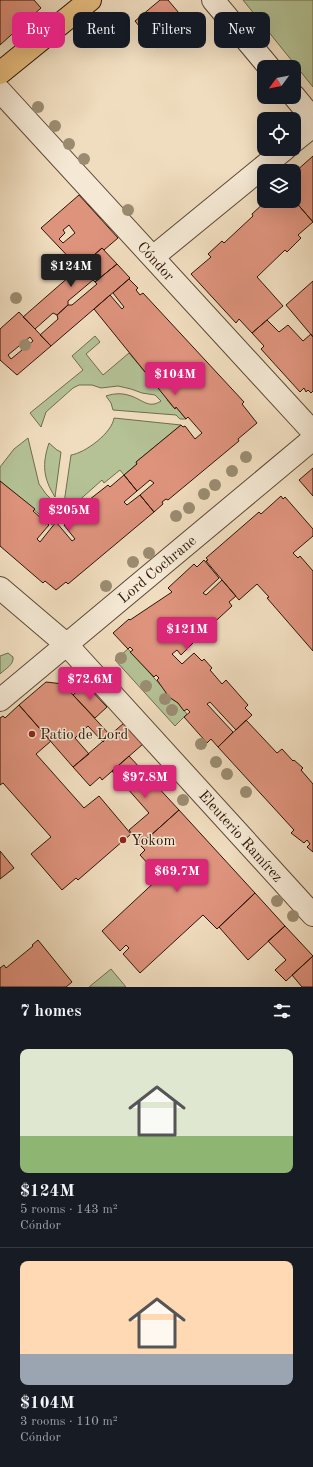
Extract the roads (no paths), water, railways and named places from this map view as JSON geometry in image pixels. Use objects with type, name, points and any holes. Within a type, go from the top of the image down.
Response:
[{"type":"main road","points":[[0,73],[86,1]]},
{"type":"street","points":[[213,0],[263,60]]},
{"type":"street","name":"Cóndor","points":[[0,91],[313,432]]},
{"type":"street","points":[[301,104],[313,119]]},
{"type":"street","points":[[301,135],[313,126]]},
{"type":"street","points":[[153,257],[276,156]]},
{"type":"street","name":"Lord Cochrane","points":[[0,700],[313,439]]},
{"type":"street","name":"Eleuterio Ramírez","points":[[0,588],[67,645],[313,915]]},
{"type":"place","name":"Patio de Lord","points":[[32,734]]},
{"type":"place","name":"Yokom","points":[[123,840]]}]
